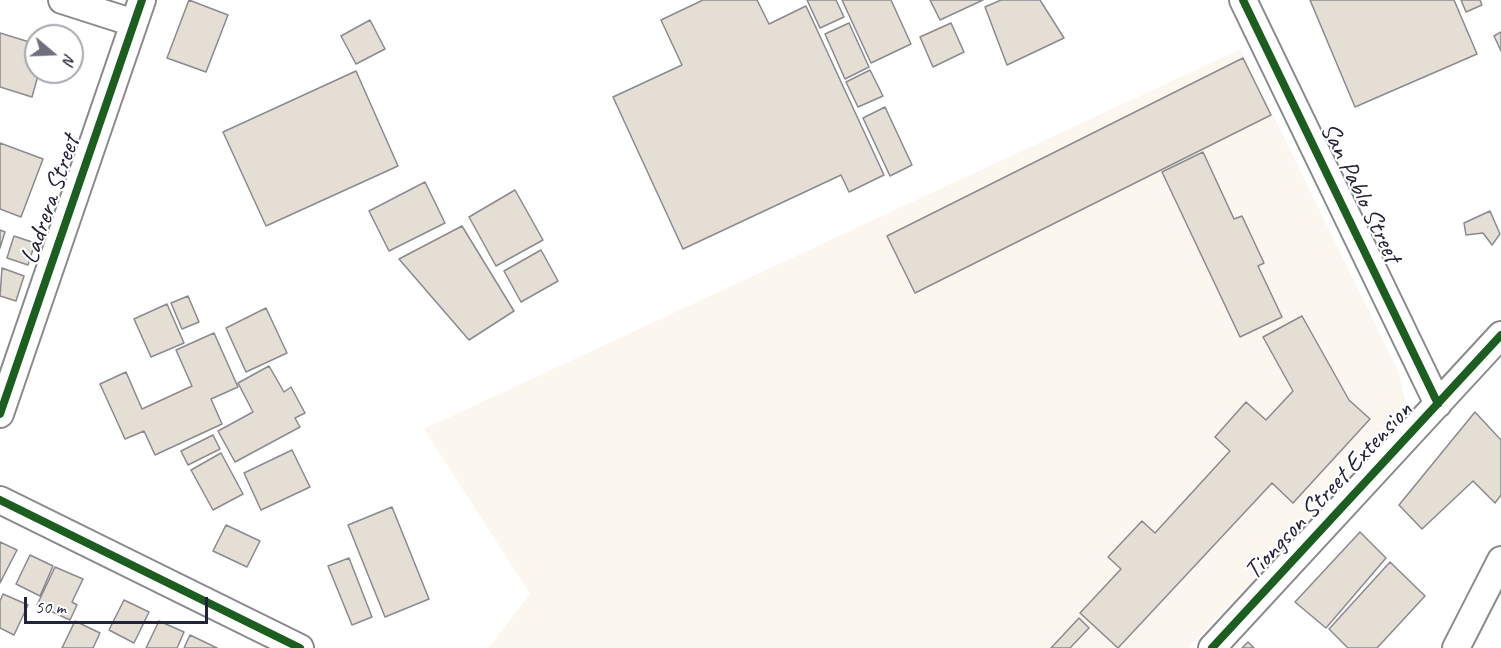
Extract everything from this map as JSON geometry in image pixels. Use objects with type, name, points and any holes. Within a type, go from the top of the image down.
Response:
[{"type":"street","points":[[62,0],[138,11]]},
{"type":"street","name":"San Pablo Street","points":[[1244,0],[1438,404]]},
{"type":"street","name":"Ladrera Street","points":[[0,414],[138,11]]},
{"type":"street","name":"Tiongson Street Extension","points":[[1212,648],[1501,335]]},
{"type":"street","points":[[0,500],[300,648]]},
{"type":"street","points":[[1456,648],[1501,560]]},
{"type":"shaded area","points":[[1241,49],[1399,373],[1406,405],[1394,431],[1188,648],[488,648],[530,594],[424,429]]},
{"type":"building","points":[[189,0],[228,15],[206,72],[167,58]]},
{"type":"building","points":[[703,0],[757,0],[769,24],[806,6],[884,175],[849,192],[841,175],[683,249],[613,97],[682,65],[661,20]]},
{"type":"building","points":[[807,0],[836,0],[844,17],[820,28]]},
{"type":"building","points":[[842,0],[891,0],[911,44],[871,63]]},
{"type":"building","points":[[930,0],[983,0],[940,20]]},
{"type":"building","points":[[1001,0],[1040,0],[1064,38],[1007,65],[985,7]]},
{"type":"building","points":[[1310,0],[1454,0],[1477,54],[1355,107]]},
{"type":"building","points":[[1461,0],[1480,0],[1482,5],[1466,12]]},
{"type":"building","points":[[370,20],[385,49],[356,64],[341,36]]},
{"type":"building","points":[[849,23],[869,67],[845,79],[825,34]]},
{"type":"building","points":[[951,23],[964,52],[933,67],[920,37]]},
{"type":"building","points":[[1501,32],[1501,51],[1494,36]]},
{"type":"building","points":[[0,33],[24,40],[24,84],[36,84],[32,97],[0,87]]},
{"type":"building","points":[[1243,58],[1271,115],[915,293],[887,236]]},
{"type":"building","points":[[870,70],[883,96],[858,107],[846,82]]},
{"type":"building","points":[[356,71],[398,166],[266,226],[223,132]]},
{"type":"building","points":[[885,107],[912,165],[890,176],[863,118]]},
{"type":"building","points":[[0,143],[43,159],[21,217],[0,209]]},
{"type":"building","points":[[1203,152],[1234,219],[1242,216],[1264,263],[1258,266],[1282,317],[1240,337],[1162,172]]},
{"type":"building","points":[[425,182],[445,223],[389,251],[369,211]]},
{"type":"building","points":[[515,190],[543,240],[496,266],[469,217]]},
{"type":"building","points":[[1490,211],[1500,234],[1492,245],[1483,233],[1466,235],[1464,223]]},
{"type":"building","points":[[462,226],[514,311],[469,340],[399,259]]},
{"type":"building","points":[[0,230],[5,232],[0,248]]},
{"type":"building","points":[[14,236],[35,243],[28,265],[7,258]]},
{"type":"building","points":[[541,250],[558,281],[521,302],[504,271]]},
{"type":"building","points":[[2,268],[24,276],[16,301],[0,296]]},
{"type":"building","points":[[188,296],[199,322],[182,329],[171,303]]},
{"type":"building","points":[[167,304],[184,343],[151,357],[134,319]]},
{"type":"building","points":[[266,308],[287,353],[246,372],[226,328]]},
{"type":"building","points":[[1302,316],[1349,400],[1370,419],[1293,503],[1272,483],[1118,648],[1080,613],[1121,569],[1108,557],[1142,521],[1155,533],[1230,451],[1215,437],[1246,402],[1266,420],[1293,391],[1263,337]]},
{"type":"building","points":[[214,333],[238,387],[211,399],[222,424],[155,455],[144,431],[125,439],[100,384],[126,372],[142,409],[192,386],[176,350]]},
{"type":"building","points":[[269,366],[284,392],[291,387],[305,413],[295,418],[300,427],[235,462],[218,431],[253,412],[238,383]]},
{"type":"building","points":[[1475,412],[1501,440],[1501,495],[1495,503],[1473,481],[1422,529],[1399,505]]},
{"type":"building","points":[[213,435],[220,449],[188,465],[181,451]]},
{"type":"building","points":[[292,450],[310,487],[261,510],[244,473]]},
{"type":"building","points":[[221,453],[243,494],[213,510],[191,470]]},
{"type":"building","points":[[392,507],[429,599],[385,617],[348,525]]},
{"type":"building","points":[[226,525],[260,541],[247,567],[213,551]]},
{"type":"building","points":[[1360,532],[1386,558],[1326,628],[1295,602]]},
{"type":"building","points":[[0,542],[17,550],[0,583]]},
{"type":"building","points":[[30,555],[53,566],[40,596],[16,584]]},
{"type":"building","points":[[349,558],[372,617],[352,625],[328,566]]},
{"type":"building","points":[[1390,562],[1425,596],[1377,648],[1348,648],[1329,629]]},
{"type":"building","points":[[55,567],[83,579],[72,602],[77,605],[70,620],[37,605]]},
{"type":"building","points":[[3,594],[28,605],[14,635],[0,628],[0,601]]},
{"type":"building","points":[[124,600],[149,612],[134,643],[109,630]]},
{"type":"building","points":[[1079,618],[1089,628],[1070,648],[1051,648]]},
{"type":"building","points":[[75,621],[100,633],[93,648],[62,648]]},
{"type":"building","points":[[159,621],[184,632],[177,648],[146,648]]},
{"type":"building","points":[[190,635],[217,648],[184,648]]},
{"type":"building","points":[[1248,642],[1254,648],[1242,648]]},
{"type":"cycle path","points":[[0,414],[142,0]]},
{"type":"cycle path","points":[[1243,0],[1438,404]]},
{"type":"cycle path","points":[[1212,648],[1501,335]]},
{"type":"cycle path","points":[[0,500],[300,648]]}]
